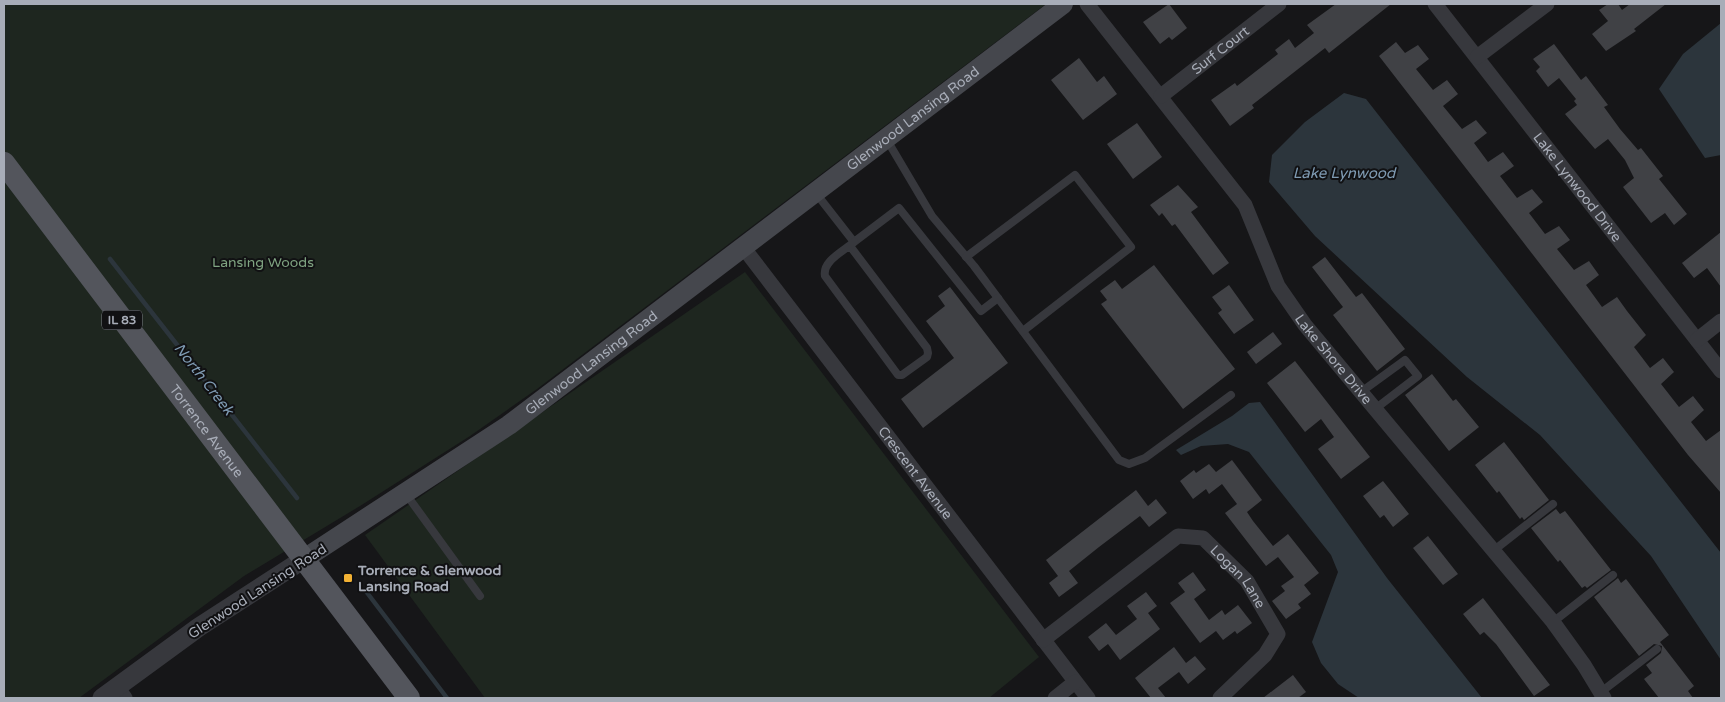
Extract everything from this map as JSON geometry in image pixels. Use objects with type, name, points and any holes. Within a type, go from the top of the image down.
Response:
[{"type":"main road","name":"Glenwood Lansing Road","points":[[304,559],[509,425],[1063,4]]},
{"type":"main road","name":"Torrence Avenue","points":[[4,163],[409,698]]},
{"type":"street","name":"Lake Shore Drive","points":[[1087,4],[1245,205],[1278,286],[1305,325],[1553,622],[1584,665],[1602,695]]},
{"type":"street","name":"Surf Court","points":[[1161,96],[1279,4]]},
{"type":"street","name":"Lake Lynwood Drive","points":[[1435,4],[1721,371]]},
{"type":"street","points":[[1477,57],[1547,4]]},
{"type":"street","name":"Crescent Avenue","points":[[743,247],[1088,698]]},
{"type":"street","points":[[1697,340],[1721,321]]},
{"type":"street","name":"Logan Lane","points":[[1043,640],[1178,536],[1203,538],[1246,582],[1278,634],[1265,655],[1220,698]]},
{"type":"street","name":"Glenwood Lansing Road","points":[[115,694],[199,627],[304,559]]},
{"type":"street","points":[[1055,698],[1075,682]]},
{"type":"lane","points":[[886,138],[932,216],[998,298],[1119,460],[1130,464],[1145,458],[1231,395]]},
{"type":"lane","points":[[966,257],[1075,175],[1131,247],[1023,331]]},
{"type":"lane","points":[[815,192],[852,244],[926,348],[927,357],[902,375],[898,375],[825,276],[824,271],[827,264],[852,244],[898,208],[981,311],[998,298]]},
{"type":"lane","points":[[1361,392],[1405,360],[1418,376],[1376,409]]},
{"type":"lane","points":[[406,494],[480,596]]},
{"type":"lane","points":[[1493,551],[1552,504]]},
{"type":"lane","points":[[1553,622],[1613,575]]},
{"type":"lane","points":[[1602,695],[1657,649]]},
{"type":"green space","name":"Lansing Woods","points":[[4,4],[1046,4],[537,389],[470,436],[360,506],[244,576],[79,698],[4,698]]},
{"type":"green space","points":[[745,272],[1039,657],[989,698],[485,698],[365,535]]},
{"type":"water","points":[[1721,23],[1721,155],[1705,158],[1659,89],[1683,54]]},
{"type":"water","name":"Lake Lynwood","points":[[1344,93],[1366,99],[1721,553],[1721,660],[1651,556],[1540,435],[1467,377],[1315,236],[1269,182],[1272,155],[1305,122]]},
{"type":"water","points":[[1260,402],[1387,578],[1482,698],[1359,698],[1338,684],[1321,663],[1312,642],[1338,572],[1331,555],[1249,452],[1228,444],[1201,446],[1181,455],[1176,450],[1232,416],[1249,403]]},
{"type":"building","points":[[1169,4],[1187,28],[1172,40],[1169,37],[1160,44],[1143,22]]},
{"type":"building","points":[[1336,4],[1391,4],[1329,53],[1325,48],[1252,105],[1254,108],[1230,126],[1211,100],[1235,83],[1237,86],[1278,54],[1275,50],[1289,39],[1295,48],[1314,33],[1307,25]]},
{"type":"building","points":[[1608,4],[1618,4],[1622,10],[1630,4],[1666,4],[1634,29],[1636,31],[1606,51],[1592,34],[1608,21],[1599,10]]},
{"type":"building","points":[[1396,42],[1405,53],[1418,45],[1429,59],[1416,69],[1433,90],[1447,80],[1458,94],[1443,106],[1462,129],[1476,120],[1487,133],[1474,143],[1488,162],[1503,152],[1514,166],[1500,176],[1517,198],[1532,189],[1543,202],[1529,213],[1545,234],[1559,226],[1570,240],[1557,249],[1574,270],[1589,261],[1599,275],[1586,285],[1602,307],[1617,297],[1646,335],[1634,347],[1650,368],[1663,358],[1674,372],[1661,384],[1679,407],[1693,396],[1704,410],[1691,422],[1706,441],[1721,430],[1721,493],[1688,455],[1379,56]]},
{"type":"building","points":[[1554,44],[1581,80],[1586,76],[1608,105],[1604,107],[1620,129],[1638,150],[1641,148],[1663,176],[1659,179],[1687,214],[1674,225],[1665,213],[1651,223],[1623,187],[1634,178],[1625,160],[1608,139],[1595,149],[1565,114],[1577,105],[1574,101],[1576,99],[1559,78],[1548,87],[1536,71],[1540,67],[1533,59]]},
{"type":"building","points":[[1079,58],[1097,82],[1104,76],[1117,94],[1083,120],[1051,80]]},
{"type":"building","points":[[1137,123],[1162,157],[1133,179],[1107,144]]},
{"type":"building","points":[[1178,185],[1198,207],[1191,212],[1229,263],[1213,275],[1175,224],[1172,226],[1162,213],[1159,216],[1150,205]]},
{"type":"building","points":[[1721,232],[1721,287],[1707,268],[1694,278],[1682,263]]},
{"type":"building","points":[[1325,257],[1356,297],[1362,293],[1405,349],[1377,371],[1333,315],[1343,307],[1312,267]]},
{"type":"building","points":[[1154,265],[1235,369],[1183,409],[1101,304],[1107,300],[1100,291],[1115,280],[1122,289]]},
{"type":"building","points":[[1229,285],[1254,320],[1234,334],[1218,313],[1222,310],[1212,297]]},
{"type":"building","points":[[950,287],[1008,363],[923,428],[901,399],[954,358],[926,321],[945,306],[938,296]]},
{"type":"building","points":[[1273,332],[1282,344],[1256,364],[1247,352]]},
{"type":"building","points":[[1295,361],[1370,457],[1341,479],[1318,449],[1334,437],[1321,419],[1305,432],[1267,383]]},
{"type":"building","points":[[1432,374],[1453,401],[1456,399],[1479,427],[1449,451],[1405,395]]},
{"type":"building","points":[[1504,442],[1549,500],[1524,520],[1522,517],[1520,519],[1499,491],[1497,493],[1475,465]]},
{"type":"building","points":[[1232,460],[1262,500],[1247,512],[1253,521],[1273,546],[1288,534],[1319,573],[1304,585],[1311,594],[1298,604],[1301,608],[1286,619],[1272,601],[1285,591],[1281,586],[1294,577],[1278,557],[1266,566],[1225,513],[1237,504],[1222,484],[1209,494],[1206,489],[1193,499],[1180,481],[1194,470],[1196,473],[1209,464],[1216,472]]},
{"type":"building","points":[[1383,481],[1409,514],[1393,527],[1384,515],[1380,518],[1363,496]]},
{"type":"building","points":[[1136,490],[1148,506],[1156,499],[1167,513],[1149,527],[1140,516],[1099,547],[1069,571],[1078,583],[1059,597],[1049,583],[1058,576],[1046,560]]},
{"type":"building","points":[[1556,509],[1560,514],[1565,511],[1611,570],[1587,588],[1585,586],[1582,588],[1531,528]]},
{"type":"building","points":[[1428,536],[1458,574],[1443,585],[1413,548]]},
{"type":"building","points":[[1193,572],[1206,590],[1194,599],[1209,620],[1222,610],[1225,615],[1238,605],[1252,623],[1237,634],[1235,631],[1223,640],[1216,631],[1200,643],[1170,603],[1185,592],[1178,583]]},
{"type":"building","points":[[1618,578],[1621,583],[1626,579],[1669,635],[1660,642],[1694,686],[1688,691],[1693,698],[1659,698],[1644,679],[1652,673],[1646,665],[1661,653],[1662,646],[1654,644],[1639,656],[1594,597]]},
{"type":"building","points":[[1146,592],[1157,606],[1148,613],[1160,629],[1120,660],[1108,644],[1099,651],[1088,637],[1106,623],[1116,635],[1137,619],[1127,606]]},
{"type":"building","points":[[1483,598],[1550,685],[1534,696],[1496,644],[1484,632],[1480,635],[1463,614]]},
{"type":"building","points":[[1174,647],[1186,663],[1195,656],[1206,669],[1188,684],[1179,672],[1158,688],[1166,698],[1151,698],[1135,678]]},
{"type":"building","points":[[1293,675],[1306,692],[1298,698],[1263,698]]},
{"type":"waterway","name":"North Creek","points":[[110,259],[297,498]]},
{"type":"waterway","name":"North Creek","points":[[365,590],[447,698]]},
{"type":"place","name":"Torrence & Glenwood Lansing Road","points":[[348,578]]}]
